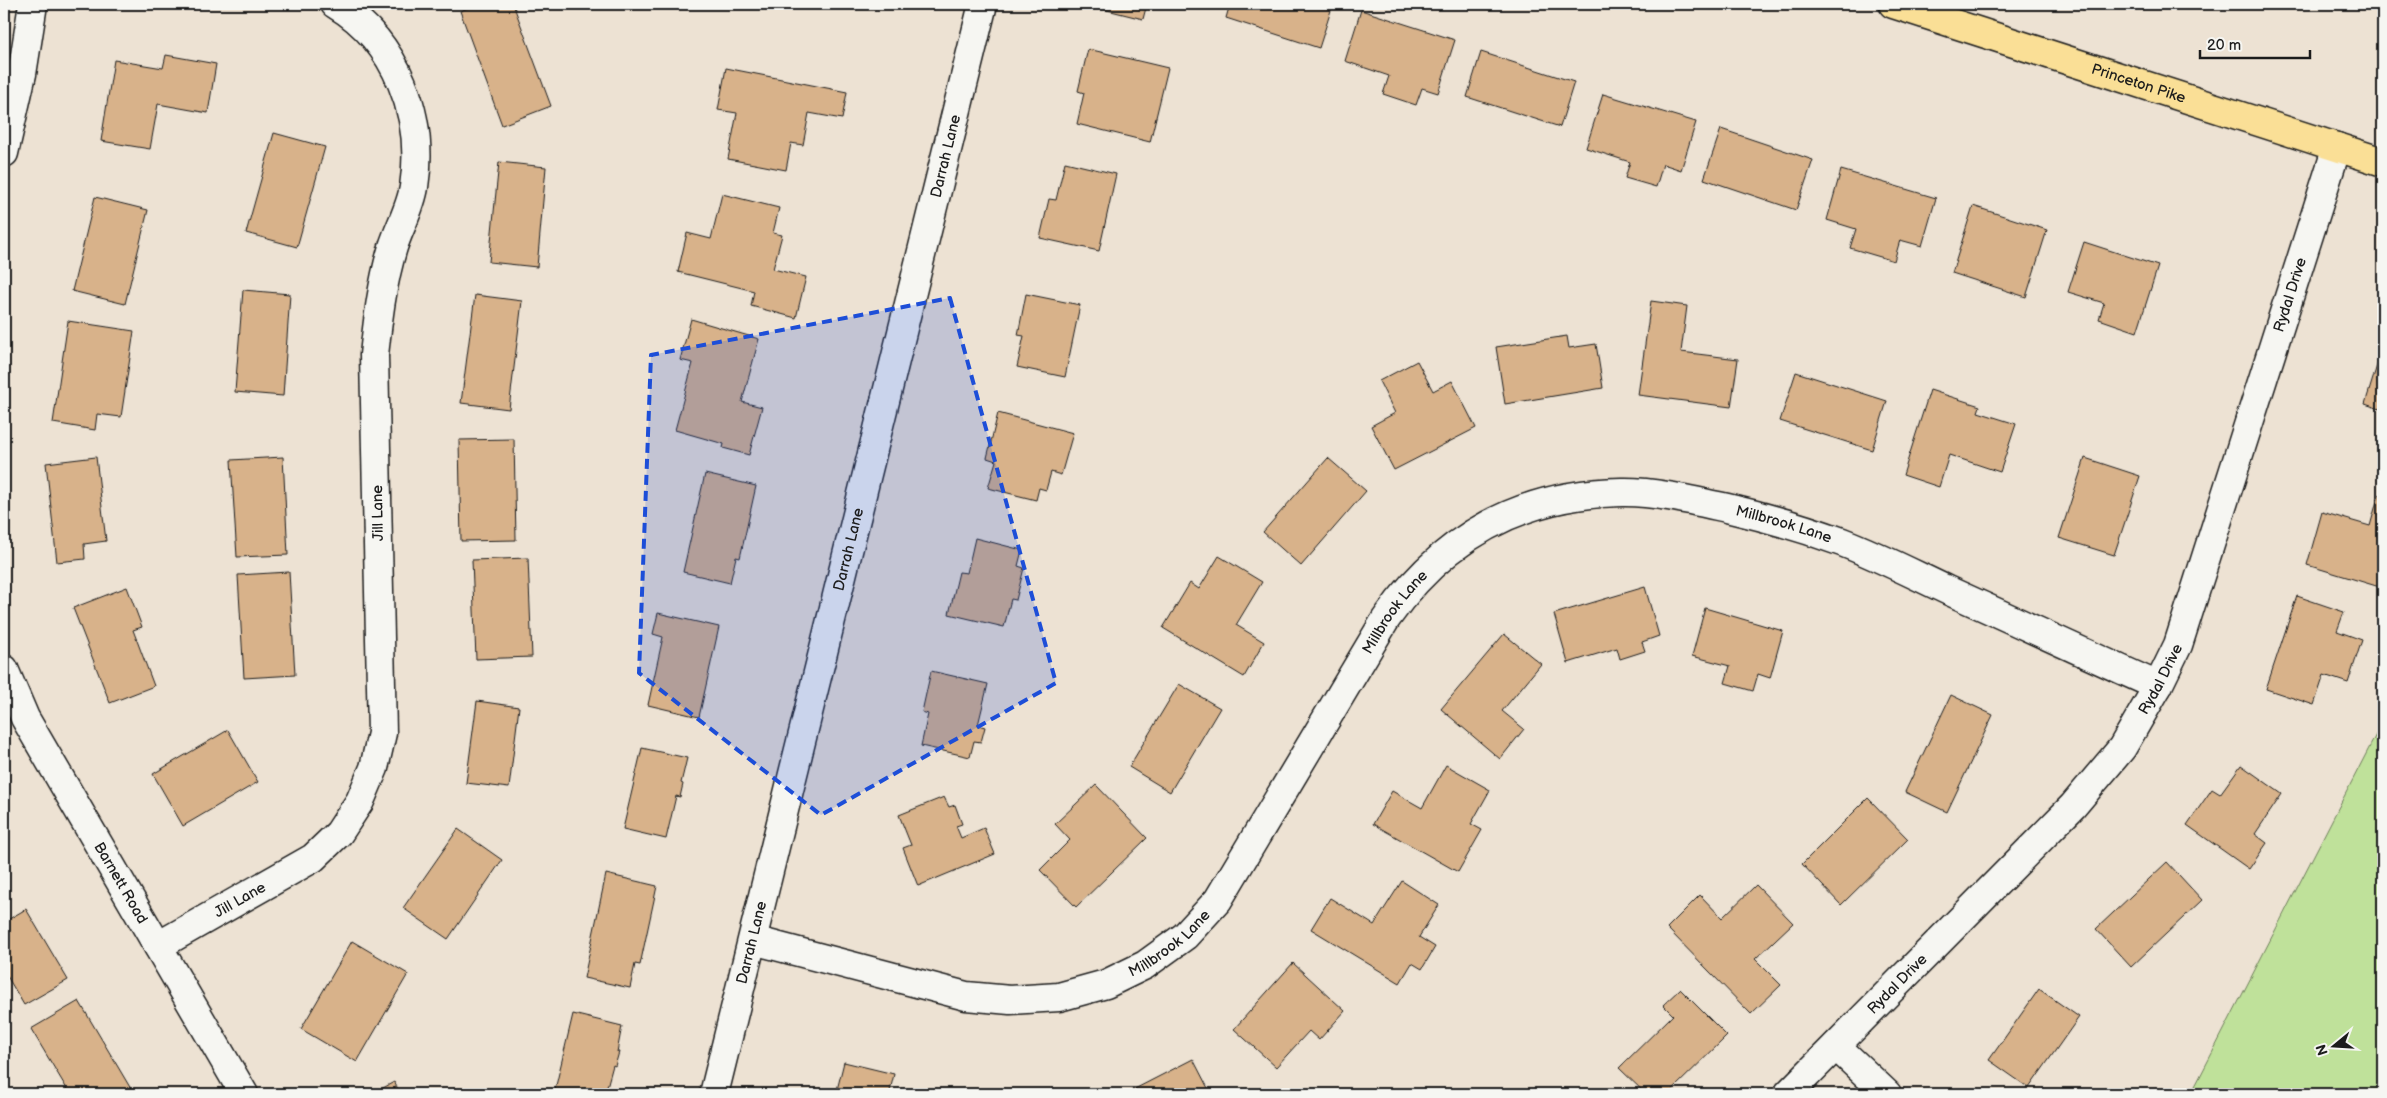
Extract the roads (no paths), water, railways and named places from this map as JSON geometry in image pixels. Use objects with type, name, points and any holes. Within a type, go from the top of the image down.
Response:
[{"type":"main road","name":"Princeton Pike","points":[[1893,4],[2383,162]]},
{"type":"street","points":[[4,153],[22,74],[33,4]]},
{"type":"street","name":"Jill Lane","points":[[158,946],[313,858],[339,833],[360,801],[374,768],[382,733],[374,355],[379,305],[388,267],[414,188],[418,145],[411,105],[394,65],[372,34],[347,11],[335,4]]},
{"type":"street","name":"Darrah Lane","points":[[714,1094],[983,4]]},
{"type":"street","name":"Rydal Drive","points":[[1788,1094],[2073,806],[2122,748],[2158,686],[2178,644],[2337,147]]},
{"type":"street","name":"Millbrook Lane","points":[[752,940],[966,996],[1010,1000],[1059,997],[1106,984],[1145,965],[1185,936],[1218,900],[1386,619],[1404,594],[1433,563],[1470,534],[1516,510],[1566,496],[1623,492],[1693,500],[1769,518],[1843,543],[2158,686]]},
{"type":"street","name":"Barnett Road","points":[[4,669],[25,718],[244,1094]]},
{"type":"street","points":[[1836,1046],[1887,1094]]}]
